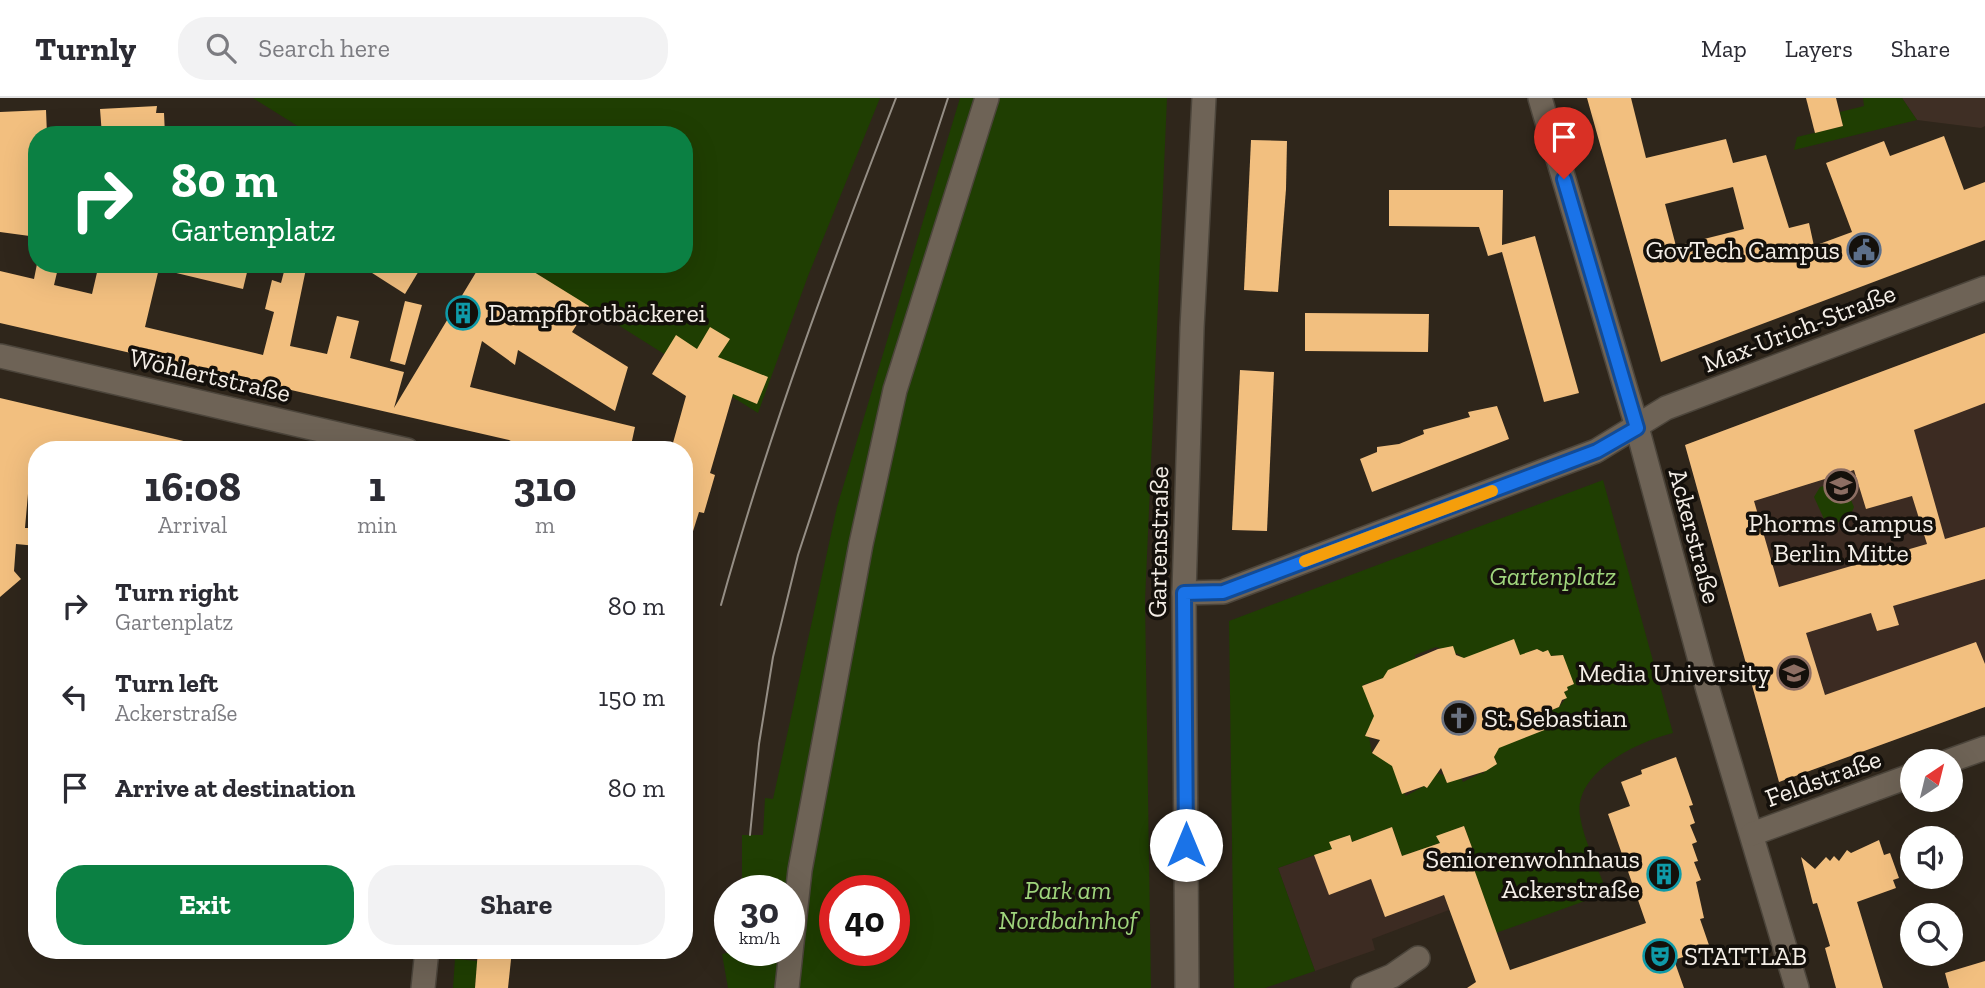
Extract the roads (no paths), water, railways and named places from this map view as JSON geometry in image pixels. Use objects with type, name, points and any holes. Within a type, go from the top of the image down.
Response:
[{"type":"street","points":[[787,988],[800,870],[863,531],[895,390],[987,98]]},
{"type":"street","name":"Gartenstraße","points":[[1187,988],[1184,593],[1192,328],[1204,98]]},
{"type":"street","name":"Ackerstraße","points":[[1541,98],[1637,428],[1708,690],[1797,988]]},
{"type":"street","name":"Max-Urich-Straße","points":[[1637,428],[1666,408],[1985,288]]},
{"type":"street","name":"Wöhlertstraße","points":[[0,356],[368,441]]},
{"type":"street","points":[[1184,593],[1223,592],[1597,451],[1637,428]]},
{"type":"street","points":[[1964,756],[1985,748]]},
{"type":"street","name":"Feldstraße","points":[[1752,834],[1900,780]]},
{"type":"street","points":[[1363,988],[1392,976],[1418,958]]},
{"type":"street","points":[[423,988],[426,959]]},
{"type":"tram line","points":[[721,605],[759,476],[802,350],[896,98]]},
{"type":"tram line","points":[[750,835],[759,744],[773,657],[798,555],[948,98]]},
{"type":"place","name":"GovTech Campus","points":[[1864,250]]},
{"type":"place","name":"Dampfbrotbäckerei","points":[[463,313]]},
{"type":"place","name":"Phorms Campus Berlin Mitte","points":[[1841,486]]},
{"type":"place","name":"Media University","points":[[1794,673]]},
{"type":"place","name":"St. Sebastian","points":[[1459,718]]},
{"type":"place","name":"Seniorenwohnhaus Ackerstraße","points":[[1664,874]]},
{"type":"place","name":"STATTLAB","points":[[1660,956]]},
{"type":"park label","name":"Gartenplatz","points":[[1553,576]]},
{"type":"park label","name":"Park am Nordbahnhof","points":[[1068,905]]}]
